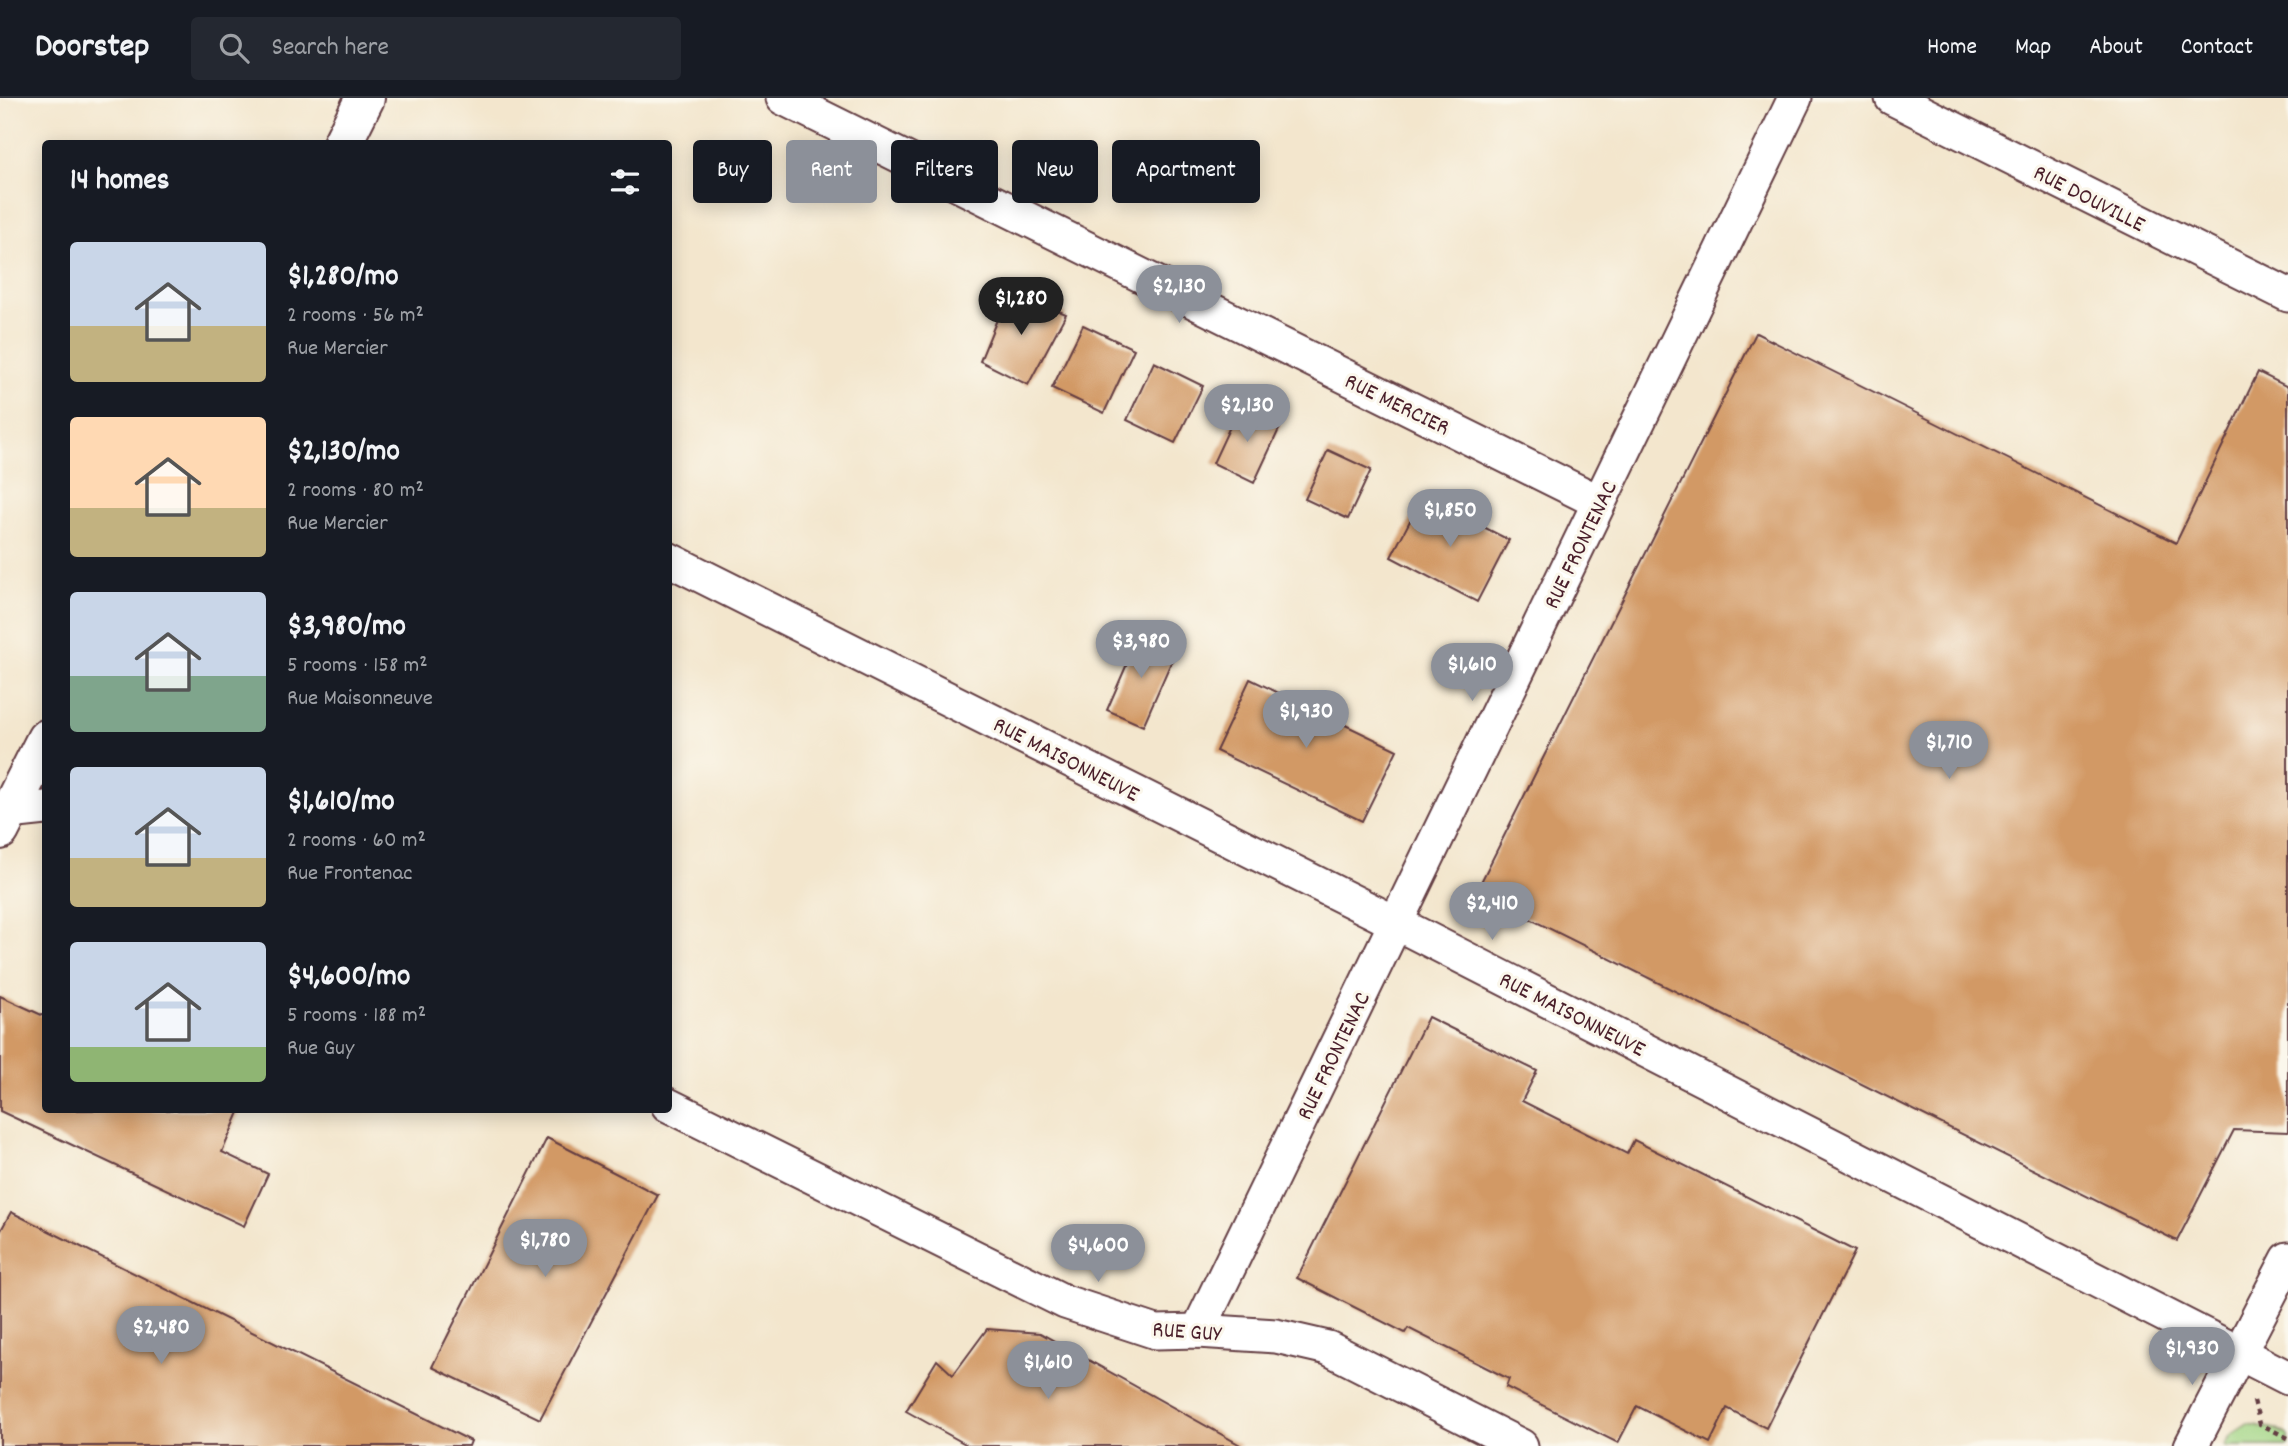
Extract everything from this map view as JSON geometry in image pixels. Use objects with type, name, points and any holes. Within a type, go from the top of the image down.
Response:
[{"type":"street","points":[[344,140],[365,98]]},
{"type":"street","name":"RUE MERCIER","points":[[783,98],[1599,502]]},
{"type":"street","name":"RUE FRONTENAC","points":[[1198,1331],[1795,98]]},
{"type":"street","name":"RUE DOUVILLE","points":[[1892,98],[2288,295]]},
{"type":"street","name":"RUE MAISONNEUVE","points":[[672,561],[1396,923],[2288,1378]]},
{"type":"street","points":[[14,818],[42,749]]},
{"type":"street","name":"RUE GUY","points":[[672,1107],[1065,1302],[1156,1332],[1198,1331],[1276,1336],[1328,1348],[1521,1446]]},
{"type":"street","points":[[2191,1446],[2288,1259]]},
{"type":"green space","points":[[2248,1424],[2275,1429],[2288,1435],[2288,1446],[2225,1446],[2230,1436]]},
{"type":"building","points":[[1009,290],[1066,314],[1028,385],[980,361]]},
{"type":"building","points":[[1083,325],[1134,349],[1104,413],[1052,388]]},
{"type":"building","points":[[1756,333],[2176,543],[2258,372],[2288,387],[2288,1132],[2234,1130],[2177,1241],[1476,892]]},
{"type":"building","points":[[1154,362],[1203,386],[1175,443],[1127,420]]},
{"type":"building","points":[[1240,405],[1281,425],[1254,483],[1213,463]]},
{"type":"building","points":[[1328,450],[1371,470],[1348,519],[1305,499]]},
{"type":"building","points":[[1423,496],[1509,540],[1477,602],[1391,557]]},
{"type":"building","points":[[1140,634],[1176,651],[1143,726],[1107,710]]},
{"type":"building","points":[[1250,679],[1397,750],[1362,821],[1216,751]]},
{"type":"building","points":[[0,996],[42,1015],[42,1113],[239,1113],[222,1152],[268,1174],[244,1226],[0,1111]]},
{"type":"building","points":[[1428,1017],[1537,1071],[1522,1101],[1627,1154],[1634,1140],[1855,1251],[1766,1428],[1727,1408],[1710,1443],[1637,1406],[1618,1443],[1506,1387],[1509,1379],[1408,1328],[1405,1333],[1297,1278]]},
{"type":"building","points":[[547,1138],[658,1195],[540,1419],[432,1367]]},
{"type":"building","points":[[11,1212],[471,1441],[469,1446],[0,1446],[0,1232]]},
{"type":"building","points":[[987,1329],[1040,1333],[1242,1446],[969,1446],[906,1411],[937,1360],[953,1375]]}]
